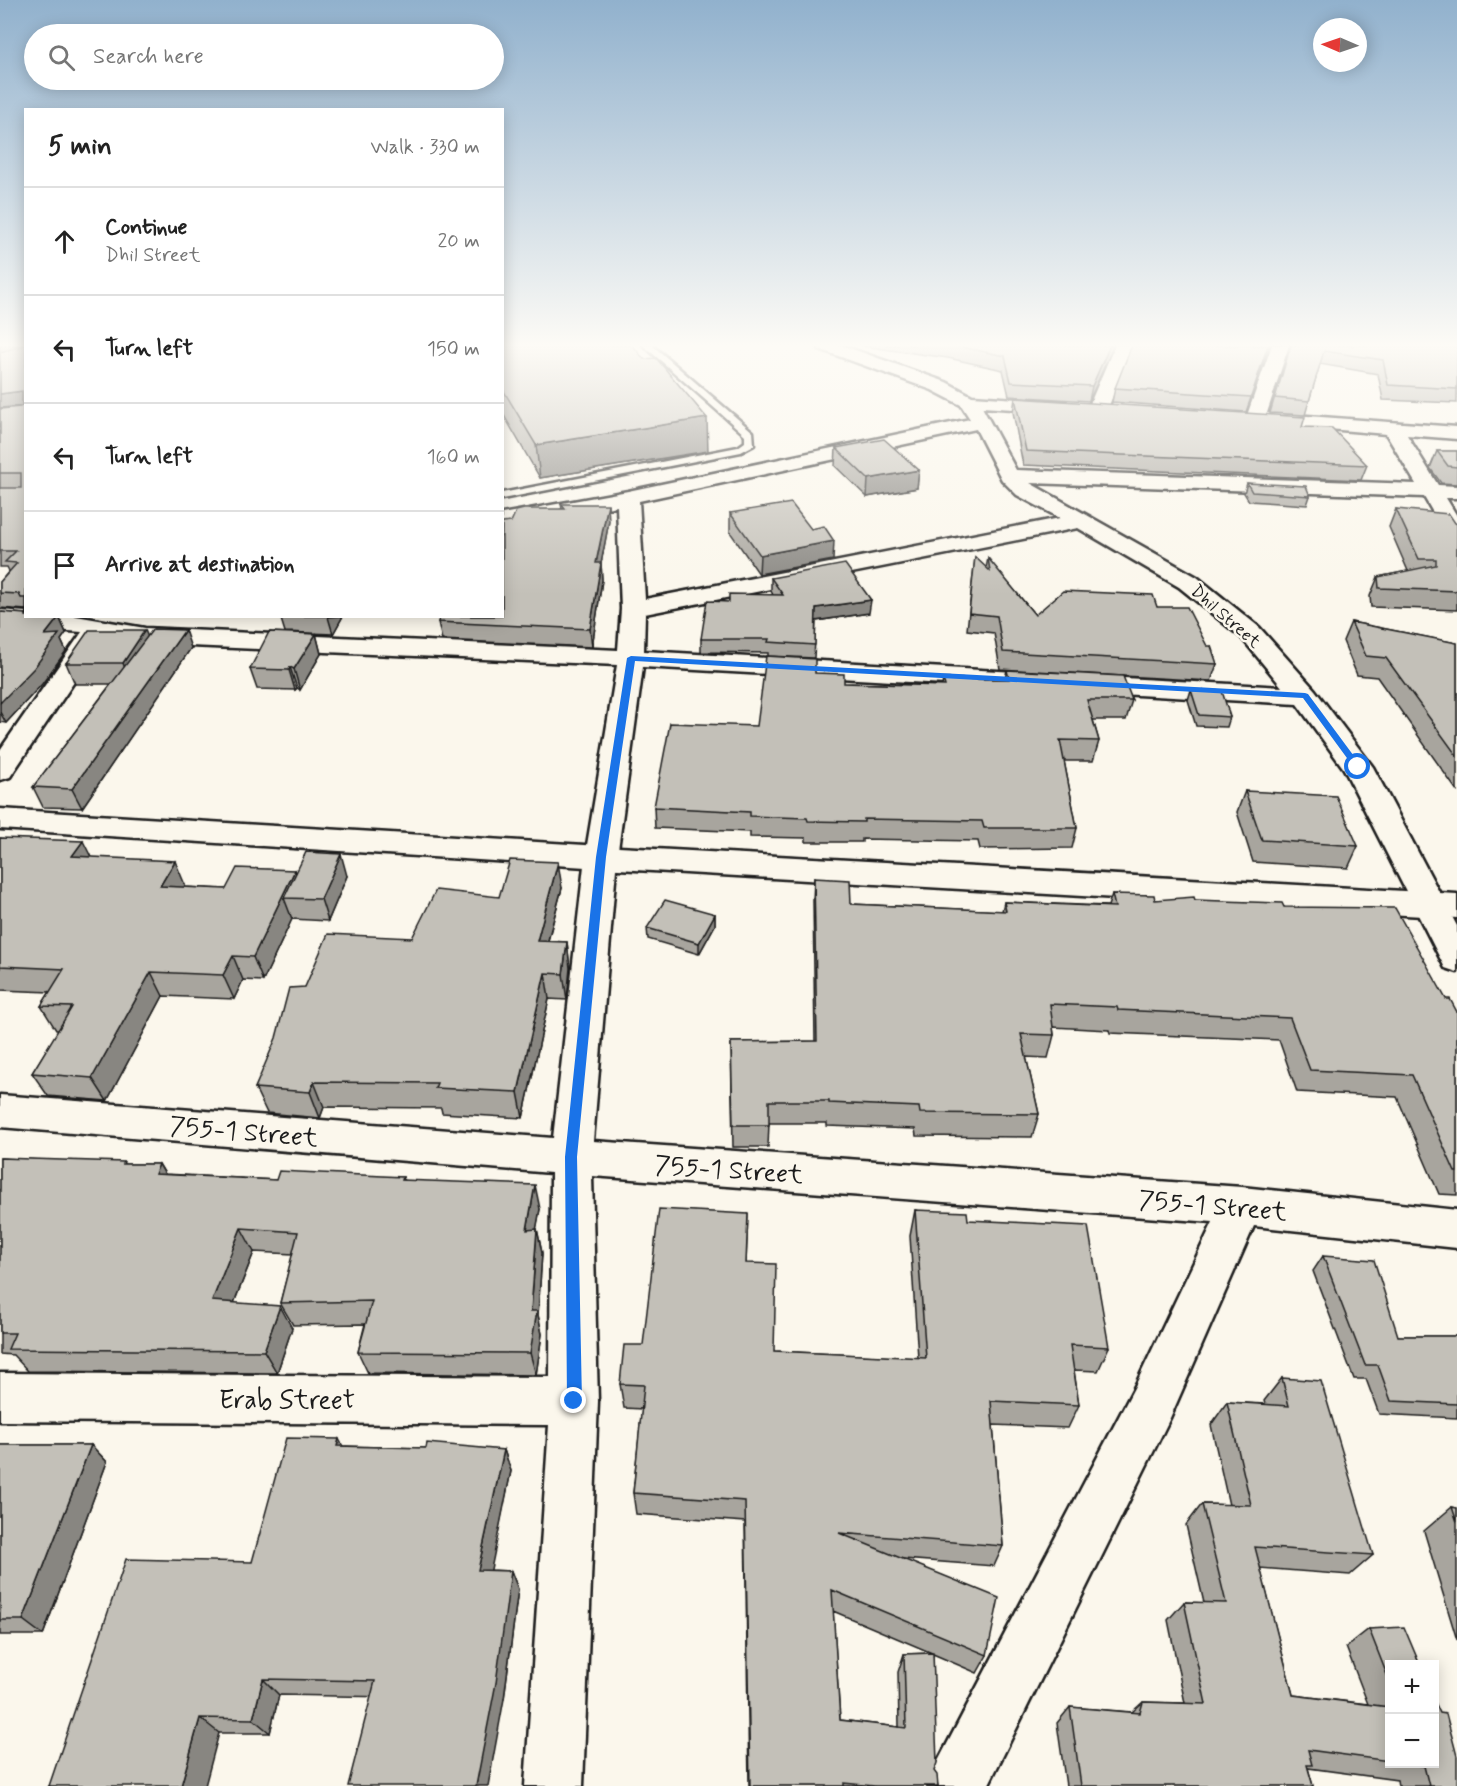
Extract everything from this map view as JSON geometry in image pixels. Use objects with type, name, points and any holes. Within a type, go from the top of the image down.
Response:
[{"type":"street","points":[[504,521],[628,497],[905,428]]},
{"type":"street","name":"Dhil Street","points":[[984,428],[1009,476],[1025,490],[1146,556],[1188,582],[1250,632],[1305,696],[1358,767],[1443,905],[1457,959]]},
{"type":"street","points":[[1393,428],[1433,491],[1457,535]]},
{"type":"street","points":[[1399,428],[1457,432]]},
{"type":"street","points":[[1009,476],[1457,492]]},
{"type":"street","points":[[554,1786],[574,1401],[571,1157],[601,857],[631,658],[633,609],[628,497]]},
{"type":"street","points":[[633,609],[1080,521]]},
{"type":"street","points":[[0,618],[103,621],[145,636],[631,658],[1305,696]]},
{"type":"street","points":[[0,771],[103,621]]},
{"type":"street","points":[[0,819],[601,857],[1443,905]]},
{"type":"street","name":"755-1 Street","points":[[0,1111],[571,1157],[1242,1206],[1457,1229]]},
{"type":"street","points":[[957,1786],[1153,1401],[1242,1206]]},
{"type":"street","name":"Erab Street","points":[[0,1397],[574,1401]]},
{"type":"lane","points":[[504,496],[741,449],[750,443],[750,434],[743,428]]},
{"type":"building","points":[[0,428],[24,428],[24,598],[21,598],[19,594],[0,593],[0,582],[17,563],[5,562],[16,551],[0,551],[0,488],[21,488],[21,473],[0,473]]},
{"type":"building","points":[[526,428],[641,428],[536,445]]},
{"type":"building","points":[[1021,428],[1332,428],[1367,465],[1026,451]]},
{"type":"building","points":[[884,439],[919,470],[868,479],[836,448]]},
{"type":"building","points":[[1437,451],[1457,451],[1457,467],[1448,466]]},
{"type":"building","points":[[1247,483],[1306,486],[1310,496],[1252,492]]},
{"type":"building","points":[[791,503],[811,529],[824,526],[834,541],[760,555],[730,513]]},
{"type":"building","points":[[561,504],[608,504],[596,563],[601,563],[590,629],[438,622],[439,618],[504,618],[504,523],[511,522],[516,511],[524,509],[565,509]]},
{"type":"building","points":[[1396,509],[1449,514],[1457,524],[1457,591],[1379,588],[1378,577],[1436,565],[1436,559],[1419,559]]},
{"type":"building","points":[[975,557],[990,571],[988,558],[1035,615],[1063,591],[1153,595],[1157,607],[1187,607],[1207,646],[1211,646],[1217,664],[1003,652],[997,616],[969,613]]},
{"type":"building","points":[[845,564],[871,600],[816,608],[815,645],[768,642],[769,639],[701,639],[707,601],[729,602],[729,594],[783,595],[771,578]]},
{"type":"building","points":[[0,612],[24,614],[24,618],[58,618],[45,635],[59,634],[34,668],[0,703]]},
{"type":"building","points":[[1351,622],[1457,643],[1457,756],[1386,658],[1366,656]]},
{"type":"building","points":[[153,629],[185,630],[72,789],[33,787]]},
{"type":"building","points":[[89,630],[145,630],[123,663],[66,663]]},
{"type":"building","points":[[269,632],[316,634],[294,669],[290,667],[289,670],[250,669]]},
{"type":"building","points":[[766,656],[815,659],[815,673],[844,674],[844,683],[945,686],[943,679],[1009,679],[1007,670],[1123,676],[1132,700],[1087,700],[1099,741],[1060,740],[1077,828],[984,828],[982,821],[864,819],[864,822],[808,821],[807,818],[750,816],[750,812],[654,807],[670,723],[757,726]]},
{"type":"building","points":[[1191,690],[1222,691],[1230,717],[1199,715]]},
{"type":"building","points":[[1245,791],[1336,796],[1358,846],[1262,840]]},
{"type":"building","points":[[0,838],[83,841],[72,856],[175,861],[160,886],[226,889],[237,868],[295,870],[253,957],[233,956],[223,975],[151,972],[92,1078],[32,1073],[72,1007],[41,1006],[64,969],[0,966]]},
{"type":"building","points":[[306,852],[341,854],[321,899],[284,898]]},
{"type":"building","points":[[510,860],[558,862],[537,941],[567,942],[563,974],[545,973],[518,1092],[435,1088],[437,1083],[314,1082],[310,1092],[255,1088],[276,1038],[289,988],[305,987],[328,934],[412,938],[436,890],[499,897]]},
{"type":"building","points":[[814,878],[850,880],[851,904],[1006,911],[1004,902],[1115,907],[1112,894],[1154,895],[1155,900],[1194,897],[1195,900],[1282,903],[1284,907],[1395,908],[1446,999],[1450,999],[1457,1012],[1457,1172],[1455,1172],[1412,1075],[1310,1070],[1290,1018],[1118,1010],[1117,1007],[1050,1004],[1054,1035],[1021,1034],[1039,1114],[920,1113],[919,1107],[829,1103],[829,1101],[769,1101],[769,1125],[733,1125],[731,1042],[817,1041]]},
{"type":"building","points":[[665,900],[715,914],[699,943],[647,928]]},
{"type":"building","points":[[0,1158],[159,1164],[155,1174],[276,1180],[279,1171],[403,1177],[402,1180],[535,1185],[527,1230],[537,1229],[531,1311],[537,1311],[530,1353],[358,1352],[372,1301],[280,1303],[298,1232],[241,1228],[212,1301],[280,1306],[264,1351],[8,1349],[15,1333],[0,1333]]},
{"type":"building","points":[[659,1209],[748,1214],[746,1263],[776,1264],[774,1351],[926,1358],[915,1210],[967,1212],[968,1220],[1088,1226],[1109,1347],[1070,1345],[1079,1405],[991,1401],[1003,1546],[839,1533],[999,1598],[987,1655],[832,1590],[840,1720],[906,1728],[904,1654],[933,1653],[937,1763],[934,1771],[937,1775],[938,1786],[875,1786],[844,1783],[844,1786],[750,1786],[745,1501],[633,1493],[644,1385],[620,1384],[624,1345],[643,1345]]},
{"type":"building","points":[[1323,1256],[1374,1260],[1398,1336],[1457,1336],[1457,1404],[1391,1401],[1378,1365],[1365,1365]]},
{"type":"building","points":[[1282,1378],[1321,1381],[1373,1555],[1255,1547],[1293,1695],[1385,1706],[1385,1760],[1308,1750],[1312,1765],[1307,1765],[1313,1786],[1081,1786],[1070,1707],[1140,1713],[1143,1702],[1206,1704],[1184,1602],[1226,1603],[1202,1504],[1251,1505],[1227,1402],[1289,1406]]},
{"type":"building","points":[[286,1438],[339,1439],[337,1446],[426,1448],[427,1443],[504,1450],[478,1570],[511,1571],[496,1683],[476,1786],[348,1786],[375,1681],[263,1679],[253,1719],[200,1718],[181,1786],[49,1786],[126,1559],[252,1562]]},
{"type":"building","points":[[0,1445],[91,1445],[23,1620],[0,1620]]},
{"type":"building","points":[[1452,1507],[1457,1508],[1457,1522]]},
{"type":"building","points":[[1404,1627],[1418,1660],[1385,1660],[1385,1670],[1369,1629]]},
{"type":"building","points":[[1439,1711],[1446,1714],[1457,1756],[1457,1786],[1429,1786],[1424,1768],[1439,1768]]},
{"type":"route","points":[[574,1401],[571,1157],[601,857],[631,658],[1305,696],[1358,767]]}]
